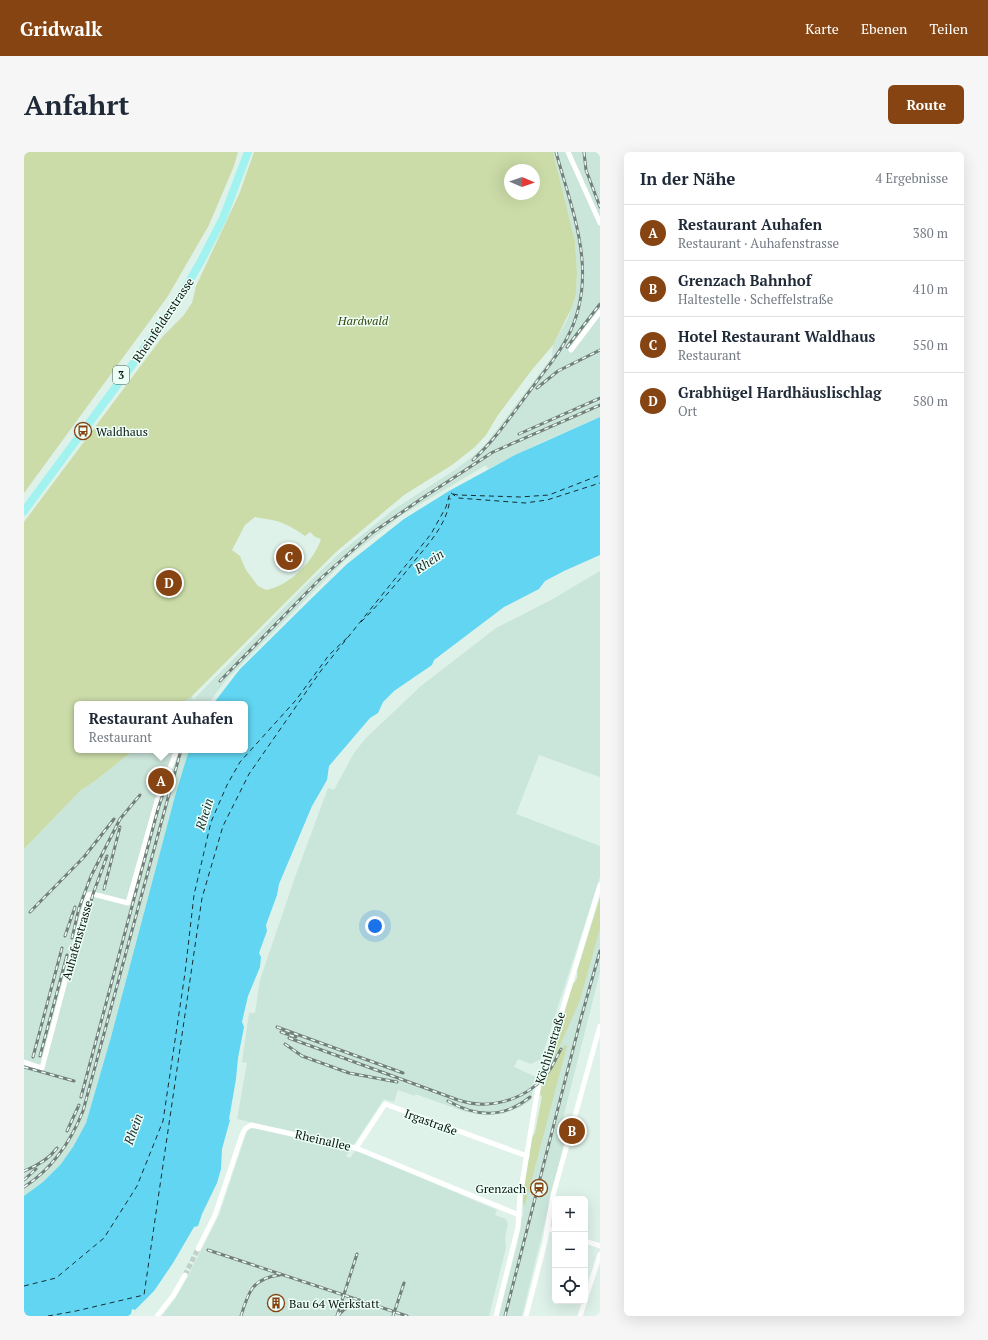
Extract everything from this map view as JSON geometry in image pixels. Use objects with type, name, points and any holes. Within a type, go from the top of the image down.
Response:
[{"type":"main road","name":"Rheinfelderstrasse","points":[[24,505],[144,344],[175,299],[200,256],[217,222],[244,152]]},
{"type":"main road","name":"Rheinfelderstrasse","points":[[24,512],[158,330],[179,299],[223,218],[248,152]]},
{"type":"street","points":[[568,152],[600,223]]},
{"type":"street","points":[[571,350],[600,312]]},
{"type":"street","name":"Auhafenstrasse","points":[[24,1062],[42,1068],[88,896],[93,894],[128,903],[157,802],[176,753]]},
{"type":"street","name":"Köchlinstraße","points":[[496,1316],[515,1243],[520,1194],[540,1077],[556,1031],[600,885]]},
{"type":"street","points":[[526,1316],[548,1228],[553,1195],[600,1026]]},
{"type":"street","name":"Irgastraße","points":[[356,1148],[385,1104],[527,1156]]},
{"type":"street","name":"Rheinallee","points":[[198,1249],[216,1215],[242,1135],[247,1126],[255,1125],[356,1148],[519,1215]]},
{"type":"street","points":[[548,1228],[552,1230]]},
{"type":"street","points":[[588,1242],[600,1246]]},
{"type":"street","points":[[588,1292],[600,1254]]},
{"type":"street","points":[[157,1316],[173,1296],[185,1274]]},
{"type":"street","points":[[580,1316],[584,1304]]},
{"type":"shaded area","points":[[553,152],[600,152],[600,417],[540,443],[488,469],[486,465],[402,515],[346,559],[227,679],[210,701],[186,701],[192,696],[193,700],[312,579],[341,552],[393,510],[456,469],[486,444],[552,357],[553,345],[568,318],[576,294],[577,273],[575,241]]},
{"type":"shaded area","points":[[600,571],[600,777],[539,755],[516,814],[600,846],[600,877],[541,1059],[531,1064],[518,1059],[514,1067],[536,1077],[532,1087],[531,1100],[522,1106],[503,1114],[481,1115],[463,1111],[415,1094],[415,1096],[398,1090],[394,1102],[384,1099],[353,1146],[237,1119],[247,1063],[242,1062],[249,1013],[255,1013],[260,980],[294,880],[328,788],[334,790],[354,753],[366,738],[421,686],[496,628],[551,600]]},
{"type":"shaded area","points":[[130,753],[188,753],[175,796],[111,1037],[86,1123],[73,1147],[61,1164],[43,1182],[24,1196],[24,849],[80,791]]},
{"type":"shaded area","points":[[600,929],[600,972],[558,1138],[565,1140],[522,1316],[499,1316],[517,1245],[523,1213],[523,1197],[532,1137],[535,1133],[542,1097],[540,1094],[544,1074],[559,1048],[579,1000]]},
{"type":"shaded area","points":[[256,1128],[348,1151],[346,1156],[350,1158],[355,1151],[364,1154],[497,1210],[495,1215],[506,1219],[508,1224],[505,1237],[506,1248],[489,1316],[162,1316],[176,1297],[187,1278],[219,1215],[247,1131],[249,1129]]},
{"type":"green space","points":[[24,152],[238,152],[234,166],[209,225],[168,296],[24,493]]},
{"type":"green space","name":"Hardwald","points":[[254,152],[553,152],[575,241],[577,273],[576,294],[572,307],[553,345],[531,371],[498,415],[486,435],[475,447],[452,465],[404,495],[336,552],[186,701],[74,701],[74,753],[130,753],[80,791],[24,849],[24,522],[163,336],[183,316],[192,303],[196,286],[240,192]],"holes":[[[255,517],[282,523],[305,536],[310,532],[315,537],[321,539],[313,556],[300,571],[292,578],[275,588],[266,590],[258,586],[246,570],[240,556],[232,550],[245,525]]]},
{"type":"green space","points":[[600,897],[600,929],[580,1000],[559,1048],[549,1068],[544,1074],[573,984],[577,978],[577,971]]},
{"type":"green space","points":[[564,1045],[567,1046],[525,1205],[523,1204],[523,1197],[532,1137],[535,1133],[542,1097],[540,1094],[543,1080],[558,1059]]},
{"type":"water","name":"Rhein","points":[[600,417],[600,555],[545,581],[539,589],[504,607],[434,660],[432,665],[394,691],[383,702],[378,713],[370,718],[329,766],[327,780],[312,806],[279,884],[277,895],[266,925],[267,931],[259,953],[261,957],[260,967],[248,996],[242,1022],[244,1027],[238,1058],[230,1120],[222,1149],[221,1169],[217,1183],[198,1226],[194,1227],[173,1263],[154,1291],[135,1310],[132,1309],[131,1314],[128,1316],[24,1316],[24,1196],[43,1182],[61,1164],[73,1147],[86,1123],[111,1037],[175,796],[188,753],[248,753],[248,701],[215,701],[240,669],[347,564],[404,519],[449,491],[515,455]]},
{"type":"ferry route","points":[[453,494],[520,497],[549,495],[600,475]]},
{"type":"ferry route","points":[[451,493],[458,498],[525,503],[547,500],[600,483]]},
{"type":"ferry route","points":[[48,1316],[144,1295],[202,898],[223,826],[249,774],[320,672],[431,534],[446,507],[450,493]]},
{"type":"ferry route","points":[[361,622],[390,591],[433,538],[446,515],[450,498]]},
{"type":"ferry route","points":[[24,1286],[56,1278],[104,1238],[137,1186],[163,1121],[185,973],[194,895],[211,822],[227,785],[240,762],[296,700],[329,655],[350,635]]},
{"type":"tunnel","points":[[185,1275],[198,1249]]},
{"type":"railway","points":[[473,460],[497,435],[555,357],[567,338],[577,315],[582,292],[583,268],[576,222],[556,152]]},
{"type":"railway","points":[[584,152],[586,170],[600,207]]},
{"type":"railway","points":[[567,347],[600,304]]},
{"type":"railway","points":[[537,388],[558,371],[600,350]]},
{"type":"railway","points":[[519,434],[600,398]]},
{"type":"railway","points":[[220,681],[318,581],[372,533],[493,452],[600,405]]},
{"type":"railway","points":[[24,1187],[43,1172],[60,1154],[73,1133],[83,1111],[180,753]]},
{"type":"railway","points":[[81,1097],[158,809],[168,779]]},
{"type":"railway","points":[[72,938],[79,908],[91,876],[120,819],[140,795]]},
{"type":"railway","points":[[30,912],[84,857],[114,819]]},
{"type":"railway","points":[[104,889],[120,827]]},
{"type":"railway","points":[[85,925],[93,894],[107,856]]},
{"type":"railway","points":[[65,936],[75,907]]},
{"type":"railway","points":[[33,1057],[62,948]]},
{"type":"railway","points":[[505,1316],[581,1018],[600,951]]},
{"type":"railway","points":[[40,1056],[67,955]]},
{"type":"railway","points":[[277,1027],[403,1073]]},
{"type":"railway","points":[[281,1032],[296,1037]]},
{"type":"railway","points":[[289,1038],[458,1100],[483,1104],[508,1100],[531,1089],[541,1081],[549,1071],[561,1049]]},
{"type":"railway","points":[[285,1044],[302,1056],[349,1073],[397,1082]]},
{"type":"railway","points":[[24,1067],[74,1081]]},
{"type":"railway","points":[[448,1101],[479,1113],[489,1113],[510,1109],[530,1097]]},
{"type":"railway","points":[[67,1131],[79,1105]]},
{"type":"railway","points":[[24,1171],[42,1162],[57,1148]]},
{"type":"railway","points":[[24,1180],[36,1169]]},
{"type":"railway","points":[[208,1250],[407,1316]]},
{"type":"railway","points":[[337,1316],[357,1254]]},
{"type":"railway","points":[[241,1316],[246,1300],[257,1283],[263,1279],[280,1275]]},
{"type":"railway","points":[[393,1316],[404,1283]]},
{"type":"railway","points":[[338,1316],[349,1306],[363,1303]]},
{"type":"place","name":"Waldhaus","points":[[83,431]]},
{"type":"place","name":"Hotel Restaurant Waldhaus","points":[[289,557]]},
{"type":"place","name":"Grabhügel Hardhäuslischlag","points":[[169,583]]},
{"type":"place","name":"Restaurant Auhafen","points":[[161,781]]},
{"type":"place","name":"Grenzach Bahnhof","points":[[572,1131]]},
{"type":"place","name":"Grenzach","points":[[539,1188]]},
{"type":"place","name":"Bau 64 Werkstatt","points":[[276,1303]]}]
